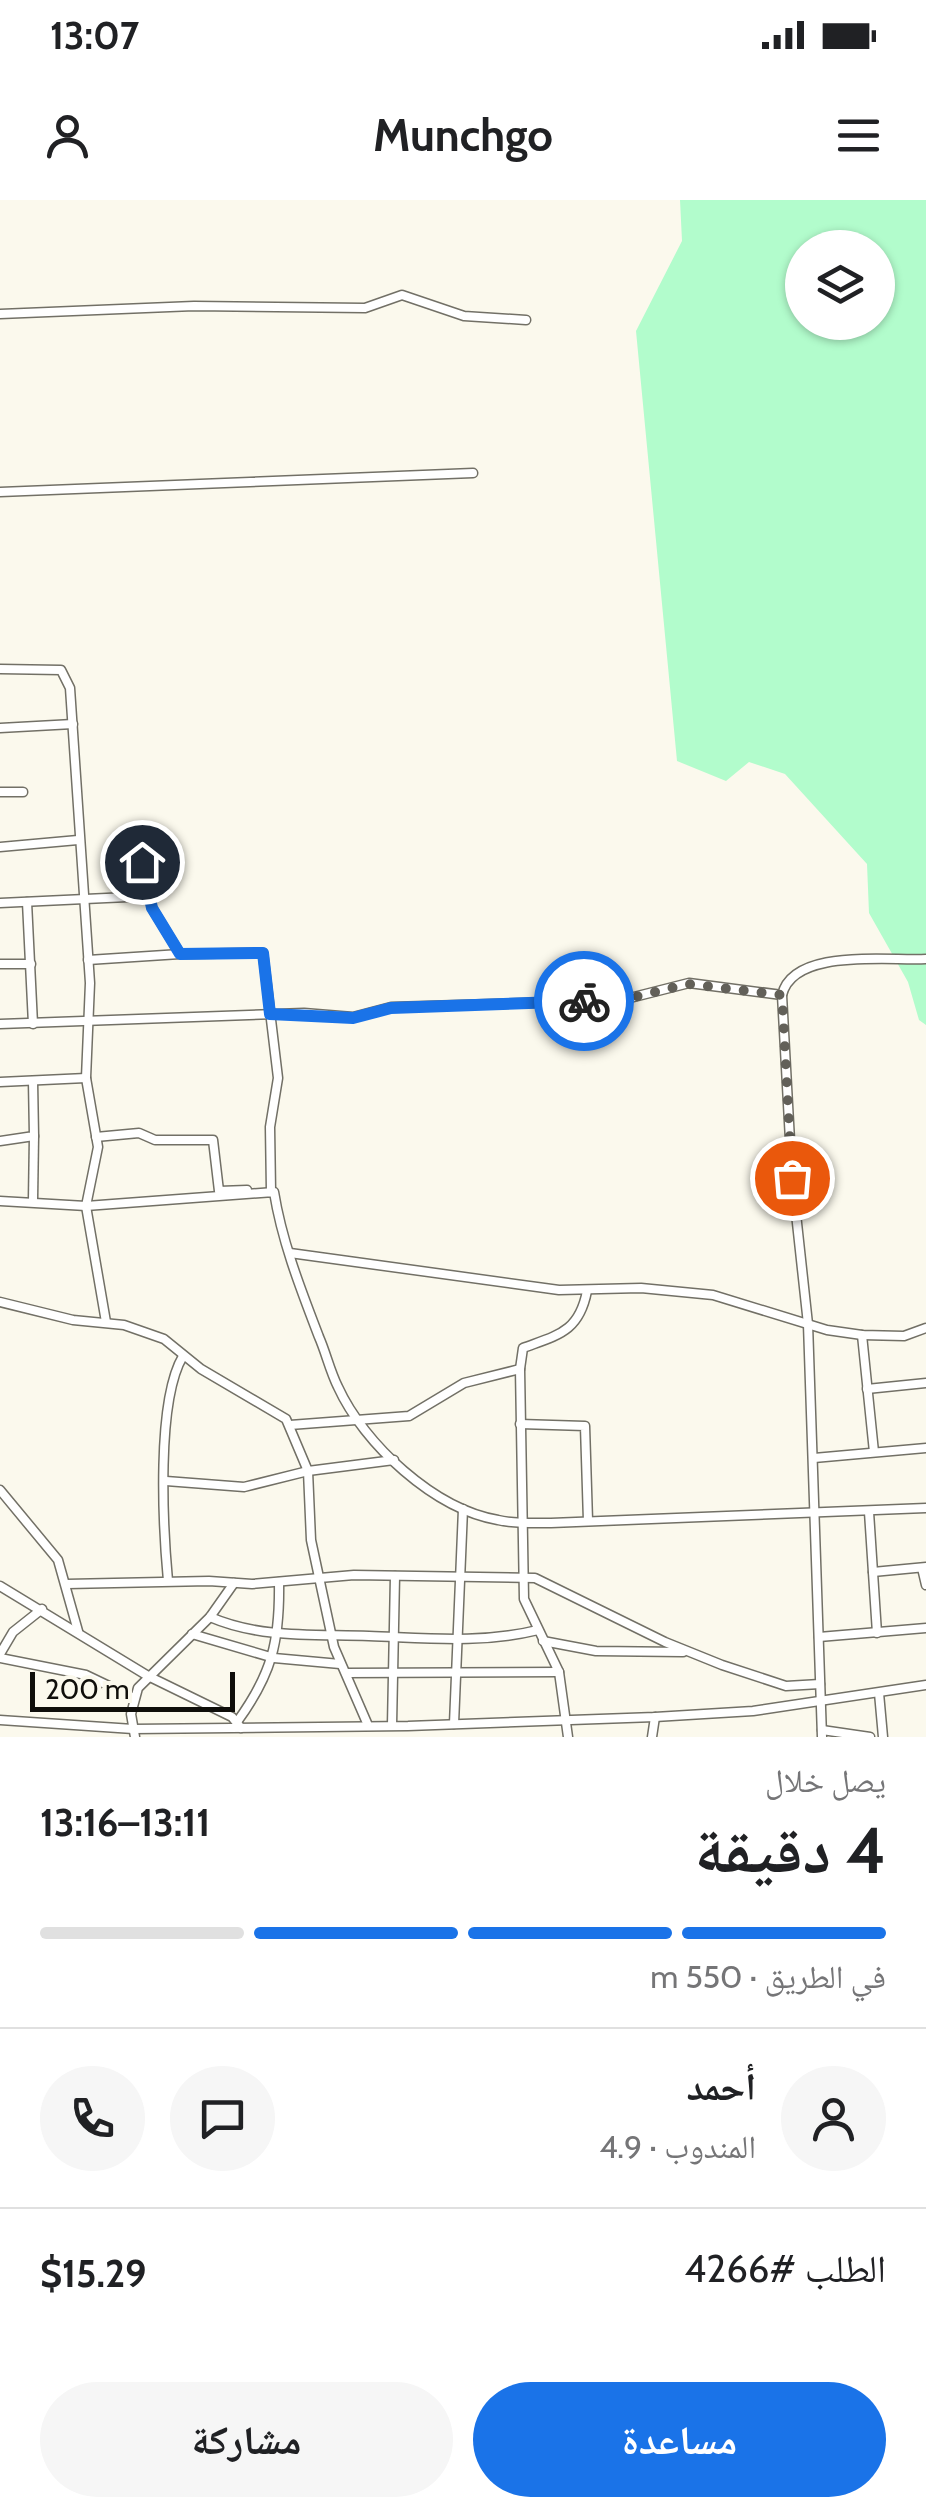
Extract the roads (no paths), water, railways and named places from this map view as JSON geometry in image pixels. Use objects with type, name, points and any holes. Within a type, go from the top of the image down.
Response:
[{"type":"street","points":[[0,314],[194,306],[365,308],[402,296],[464,316],[526,320]]},
{"type":"street","points":[[0,492],[474,472]]},
{"type":"street","points":[[0,669],[61,670],[70,688],[88,960],[86,1078],[97,1166],[86,1206],[106,1322]]},
{"type":"street","points":[[0,728],[73,724]]},
{"type":"street","points":[[0,792],[23,792]]},
{"type":"street","points":[[0,847],[78,840]]},
{"type":"street","points":[[140,840],[149,896],[180,954]]},
{"type":"street","points":[[0,904],[149,896]]},
{"type":"street","points":[[27,902],[33,1024]]},
{"type":"street","points":[[88,960],[263,953],[278,1078],[270,1127],[274,1192],[290,1253],[338,1388],[358,1420],[394,1460],[464,1509],[496,1520],[521,1522],[926,1508]]},
{"type":"street","points":[[870,1737],[822,1734],[808,1324],[792,1178],[782,995],[792,975],[814,964],[926,959]]},
{"type":"street","points":[[0,964],[30,964]]},
{"type":"street","points":[[0,1024],[270,1014],[353,1018],[391,1008],[622,1000],[688,984],[782,995]]},
{"type":"street","points":[[0,1082],[86,1078]]},
{"type":"street","points":[[34,1081],[34,1200]]},
{"type":"street","points":[[96,1137],[140,1133],[156,1140],[214,1140],[219,1192],[274,1192]]},
{"type":"street","points":[[0,1142],[34,1136]]},
{"type":"street","points":[[0,1201],[86,1206],[274,1192]]},
{"type":"street","points":[[290,1253],[338,1257],[448,1278],[587,1291],[640,1288],[714,1295],[808,1324],[862,1335],[904,1336],[926,1328]]},
{"type":"street","points":[[568,1737],[559,1672],[524,1600],[520,1368],[523,1348],[570,1330],[584,1308],[587,1291]]},
{"type":"street","points":[[0,1302],[73,1320],[106,1322],[164,1338],[183,1356],[290,1425],[308,1471],[310,1540],[332,1637],[366,1723]]},
{"type":"street","points":[[862,1335],[874,1452]]},
{"type":"street","points":[[168,1581],[166,1482],[170,1391],[183,1356]]},
{"type":"street","points":[[290,1425],[409,1416],[464,1383],[520,1368]]},
{"type":"street","points":[[867,1389],[926,1383]]},
{"type":"street","points":[[520,1424],[585,1426],[588,1521]]},
{"type":"street","points":[[814,1458],[926,1448]]},
{"type":"street","points":[[166,1482],[244,1487],[308,1471],[394,1460]]},
{"type":"street","points":[[0,1490],[58,1560],[79,1632]]},
{"type":"street","points":[[454,1724],[464,1509]]},
{"type":"street","points":[[869,1512],[877,1633]]},
{"type":"street","points":[[872,1572],[924,1568],[926,1585]]},
{"type":"street","points":[[392,1725],[395,1576]]},
{"type":"street","points":[[67,1584],[522,1577],[546,1581],[692,1653],[776,1683],[820,1684]]},
{"type":"street","points":[[239,1725],[268,1676],[274,1658],[278,1582]]},
{"type":"street","points":[[134,1733],[134,1698],[148,1676],[210,1616],[234,1583]]},
{"type":"street","points":[[0,1586],[148,1676],[239,1725]]},
{"type":"street","points":[[42,1609],[13,1632],[0,1656],[86,1675],[134,1698]]},
{"type":"street","points":[[210,1616],[235,1627],[332,1637],[457,1640],[503,1638],[538,1630]]},
{"type":"street","points":[[819,1637],[926,1628]]},
{"type":"street","points":[[0,1633],[13,1632]]},
{"type":"street","points":[[192,1634],[274,1658],[340,1664]]},
{"type":"street","points":[[544,1640],[596,1651],[692,1653]]},
{"type":"street","points":[[346,1673],[559,1672]]},
{"type":"street","points":[[0,1720],[134,1733],[224,1732],[239,1725],[408,1726],[654,1717],[821,1702],[926,1686]]},
{"type":"street","points":[[879,1693],[883,1737]]},
{"type":"street","points":[[652,1737],[654,1717]]},
{"type":"street","points":[[483,1737],[484,1723]]},
{"type":"street","points":[[72,1725],[72,1737]]},
{"type":"street","points":[[403,1737],[408,1726]]}]
